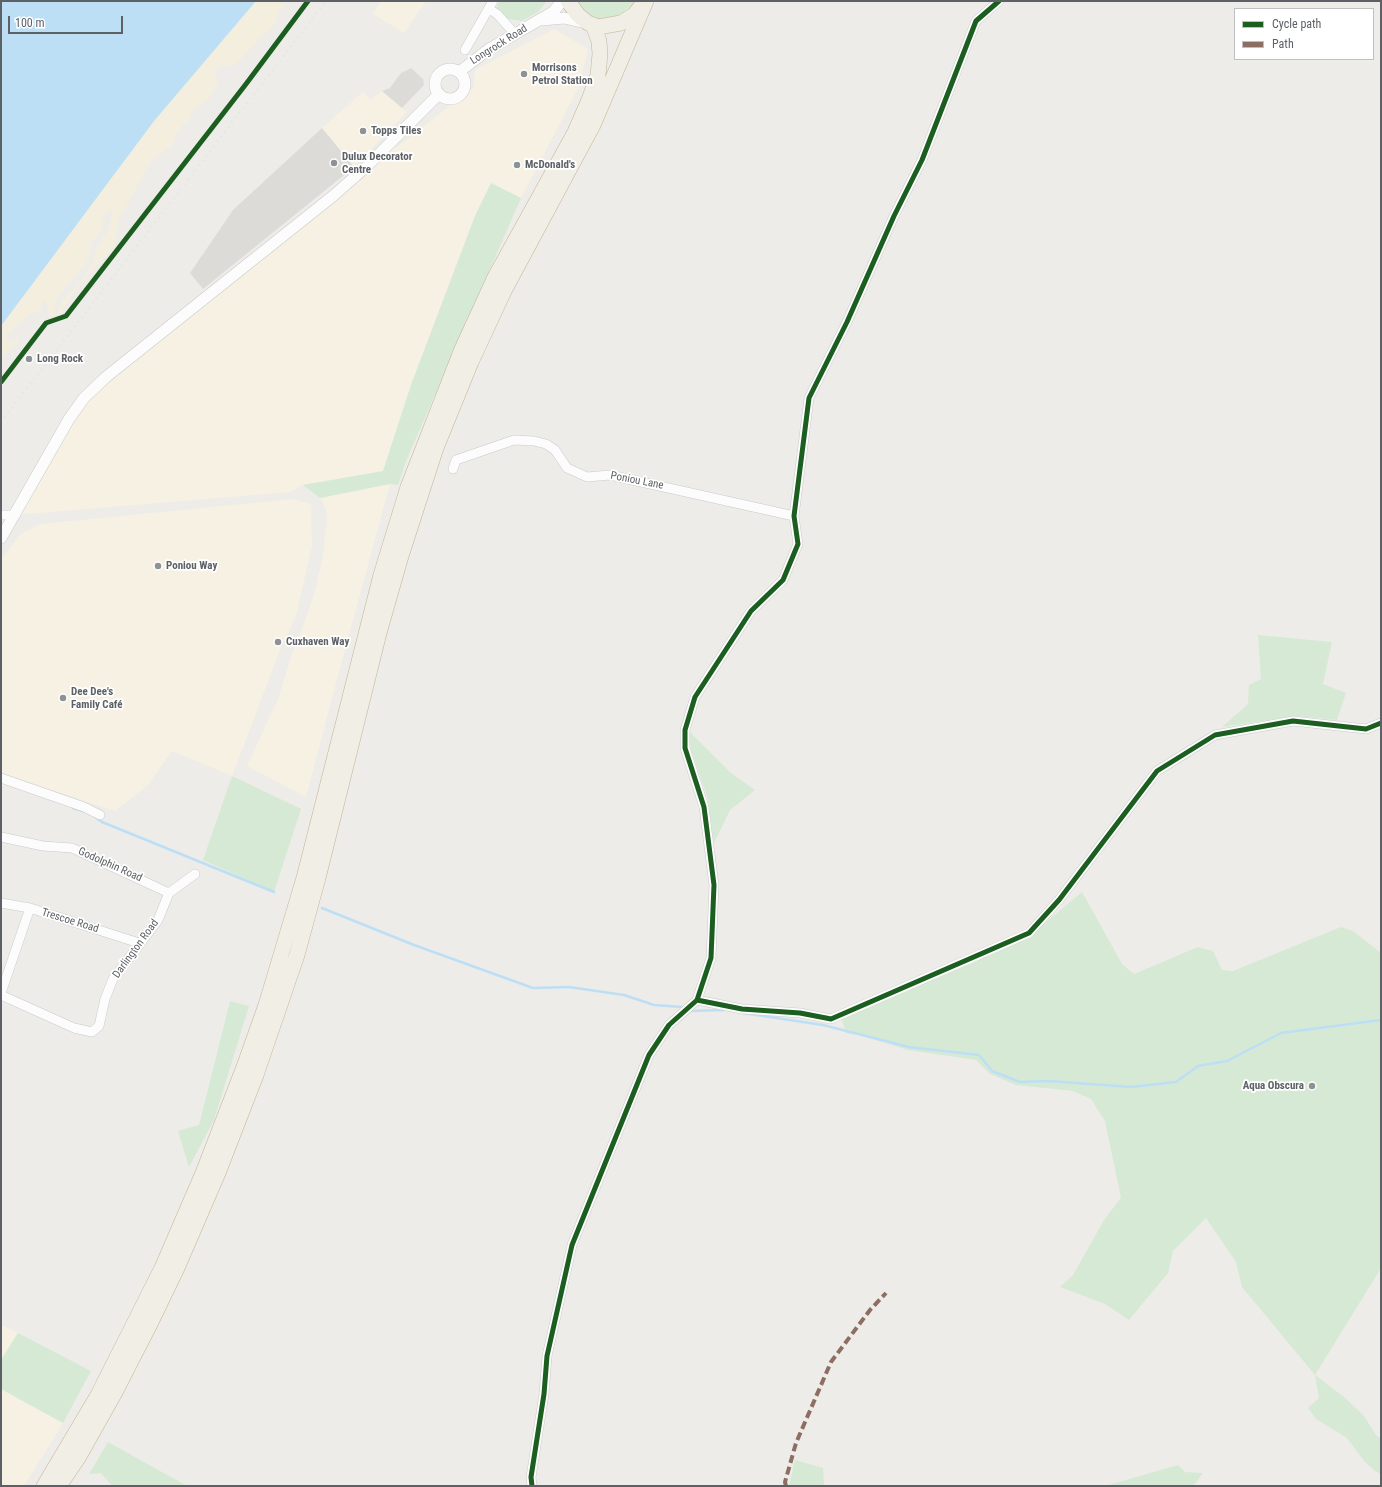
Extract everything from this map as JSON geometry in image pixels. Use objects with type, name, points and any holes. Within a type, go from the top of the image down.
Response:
[{"type":"highway","points":[[568,1],[578,15],[598,28],[609,27],[621,23],[634,15],[646,1]]},
{"type":"highway","points":[[59,1486],[78,1458],[114,1394],[151,1322],[200,1218],[227,1152],[256,1075],[297,955],[393,584],[436,448],[468,369],[504,290],[593,125],[646,1]]},
{"type":"highway","points":[[44,1486],[98,1395],[162,1268],[203,1174],[244,1067],[270,991],[302,884],[381,575],[408,487],[462,349],[482,306],[533,207],[575,132],[589,100],[598,75],[600,54],[599,41],[590,24]]},
{"type":"street","name":"Longrock Road","points":[[459,72],[489,49],[540,21],[553,12],[562,1]]},
{"type":"street","points":[[532,1486],[531,1477],[544,1394],[547,1356],[572,1246],[649,1056],[669,1025],[697,1000],[711,958],[714,885],[704,807],[686,748],[685,730],[695,697],[751,612],[783,580],[798,544],[794,516],[809,398],[847,322],[894,216],[922,160],[976,21],[999,1]]},
{"type":"street","points":[[465,50],[491,5],[515,34]]},
{"type":"street","name":"Longrock Road","points":[[540,21],[564,18],[590,24]]},
{"type":"street","points":[[453,69],[459,72],[465,80],[465,86],[460,95],[452,99],[440,94],[435,86],[435,82],[440,73],[453,69]]},
{"type":"street","points":[[1,538],[69,419],[84,398],[106,377],[333,196],[367,166],[440,94]]},
{"type":"street","name":"Poniou Lane","points":[[453,470],[456,460],[514,440],[534,441],[546,444],[555,450],[567,468],[586,477],[610,475],[794,516]]},
{"type":"street","points":[[1,516],[15,515]]},
{"type":"street","points":[[697,1000],[742,1009],[800,1013],[831,1019],[1029,933],[1064,894],[1157,771],[1215,735],[1293,721],[1366,729],[1381,723]]},
{"type":"street","points":[[1,778],[84,807],[100,816]]},
{"type":"street","name":"Godolphin Road","points":[[1,838],[43,846],[72,848],[170,893]]},
{"type":"street","name":"Darlington Road","points":[[30,908],[1,994],[74,1028],[92,1032],[99,1026],[105,999],[113,979],[158,920],[170,893],[195,874]]},
{"type":"street","name":"Trescoe Road","points":[[1,902],[30,908],[139,943]]},
{"type":"shaded area","points":[[381,1],[426,1],[404,33],[373,14]]},
{"type":"shaded area","points":[[554,29],[588,49],[579,87],[521,198],[491,183],[475,216],[411,385],[383,472],[303,485],[291,492],[15,515],[84,398],[392,142],[397,147],[474,87],[475,70]]},
{"type":"shaded area","points":[[411,68],[423,79],[424,85],[402,108],[382,91],[390,88],[401,73]]},
{"type":"shaded area","points":[[382,91],[407,112],[354,167],[322,128],[363,92],[370,100]]},
{"type":"shaded area","points":[[322,128],[354,167],[203,289],[190,273],[233,210]]},
{"type":"shaded area","points":[[390,484],[306,797],[247,766],[278,699],[292,654],[315,591],[323,556],[327,520],[326,509],[320,498]]},
{"type":"shaded area","points":[[292,499],[311,504],[312,546],[296,616],[282,645],[232,776],[172,751],[148,785],[115,811],[1,773],[1,559],[21,534],[40,524]]},
{"type":"shaded area","points":[[1,1325],[18,1333],[1,1360]]},
{"type":"shaded area","points":[[1,1389],[63,1423],[24,1486],[1,1486]]},
{"type":"green space","points":[[500,1],[547,1],[538,12],[522,21],[508,19],[496,8]]},
{"type":"green space","points":[[576,1],[635,1],[621,15],[602,21],[592,19],[584,13]]},
{"type":"green space","points":[[491,183],[521,198],[406,461],[398,485],[390,484],[320,498],[303,485],[383,471],[411,385],[475,216]]},
{"type":"green space","points":[[1258,635],[1332,642],[1323,684],[1346,693],[1337,720],[1296,716],[1222,727],[1248,704],[1249,685],[1261,679]]},
{"type":"green space","points":[[689,731],[731,773],[755,790],[730,810],[714,843],[708,799],[691,750]]},
{"type":"green space","points":[[232,776],[301,809],[274,892],[203,860]]},
{"type":"green space","points":[[1082,892],[1122,964],[1134,974],[1198,947],[1213,951],[1222,970],[1233,971],[1341,927],[1353,931],[1381,953],[1381,1268],[1315,1375],[1242,1287],[1236,1262],[1206,1218],[1173,1251],[1168,1273],[1129,1320],[1105,1304],[1060,1287],[1073,1275],[1104,1220],[1121,1198],[1105,1121],[1091,1099],[1073,1091],[1016,1085],[990,1074],[976,1060],[908,1050],[863,1036],[846,1033],[841,1018],[971,964],[1040,927]]},
{"type":"green space","points":[[230,1001],[249,1006],[214,1120],[189,1167],[178,1131],[199,1125]]},
{"type":"green space","points":[[18,1333],[91,1371],[63,1423],[1,1389],[1,1360]]},
{"type":"green space","points":[[1315,1375],[1344,1397],[1364,1416],[1376,1435],[1381,1439],[1381,1474],[1375,1471],[1364,1461],[1347,1438],[1316,1419],[1308,1408],[1319,1398]]},
{"type":"green space","points":[[108,1442],[187,1486],[112,1486],[101,1473],[89,1474]]},
{"type":"green space","points":[[795,1460],[823,1468],[824,1486],[789,1486]]},
{"type":"green space","points":[[1178,1465],[1185,1472],[1203,1473],[1193,1486],[1105,1486]]},
{"type":"sand","points":[[1,1],[282,1],[280,4],[283,4],[284,7],[278,12],[278,19],[272,27],[262,35],[241,59],[233,65],[219,66],[214,73],[219,81],[209,99],[193,110],[189,121],[177,132],[171,146],[152,160],[119,219],[115,245],[74,292],[60,314],[58,315],[61,302],[84,278],[93,262],[96,248],[108,231],[113,211],[108,211],[103,216],[103,229],[91,243],[90,254],[85,265],[55,300],[55,315],[49,317],[48,304],[45,300],[43,301],[41,310],[33,312],[9,332],[7,341],[12,341],[18,336],[19,340],[1,360]]},
{"type":"water","points":[[1,1],[256,1],[154,121],[1,326]]},
{"type":"waterway","points":[[73,808],[86,812]]},
{"type":"waterway","points":[[95,817],[102,822],[274,892]]},
{"type":"waterway","points":[[322,908],[414,945],[533,988],[569,987],[624,995],[654,1005],[682,1007]]},
{"type":"waterway","points":[[689,1011],[724,1010]]},
{"type":"waterway","points":[[743,1013],[823,1025],[909,1047],[979,1055],[992,1071],[1020,1082],[1049,1081],[1131,1087],[1176,1082],[1198,1066],[1227,1061],[1281,1033],[1381,1020]]},
{"type":"railway","points":[[1,422],[326,1]]},
{"type":"marked path","points":[[786,1486],[785,1482],[796,1443],[831,1362],[870,1310],[886,1293]]},
{"type":"cycle path","points":[[1,382],[46,323],[66,316],[246,84],[308,1]]},
{"type":"cycle path","points":[[532,1486],[531,1477],[544,1394],[547,1356],[572,1245],[649,1055],[669,1025],[697,1000],[711,958],[714,885],[704,807],[685,748],[685,730],[695,697],[751,611],[783,580],[798,544],[794,516],[809,398],[847,322],[894,216],[922,160],[976,21],[999,1]]},
{"type":"cycle path","points":[[697,1000],[742,1009],[800,1013],[831,1019],[1029,933],[1059,900],[1157,771],[1215,735],[1293,721],[1366,729],[1381,723]]},
{"type":"place","name":"Morrisons Petrol Station","points":[[524,74]]},
{"type":"place","name":"Topps Tiles","points":[[363,131]]},
{"type":"place","name":"Dulux Decorator Centre","points":[[334,163]]},
{"type":"place","name":"McDonald's","points":[[517,165]]},
{"type":"place","name":"Long Rock","points":[[29,359]]},
{"type":"place","name":"Poniou Way","points":[[158,566]]},
{"type":"place","name":"Cuxhaven Way","points":[[278,642]]},
{"type":"place","name":"Dee Dee's Family Café","points":[[63,698]]},
{"type":"place","name":"Aqua Obscura","points":[[1312,1086]]}]
